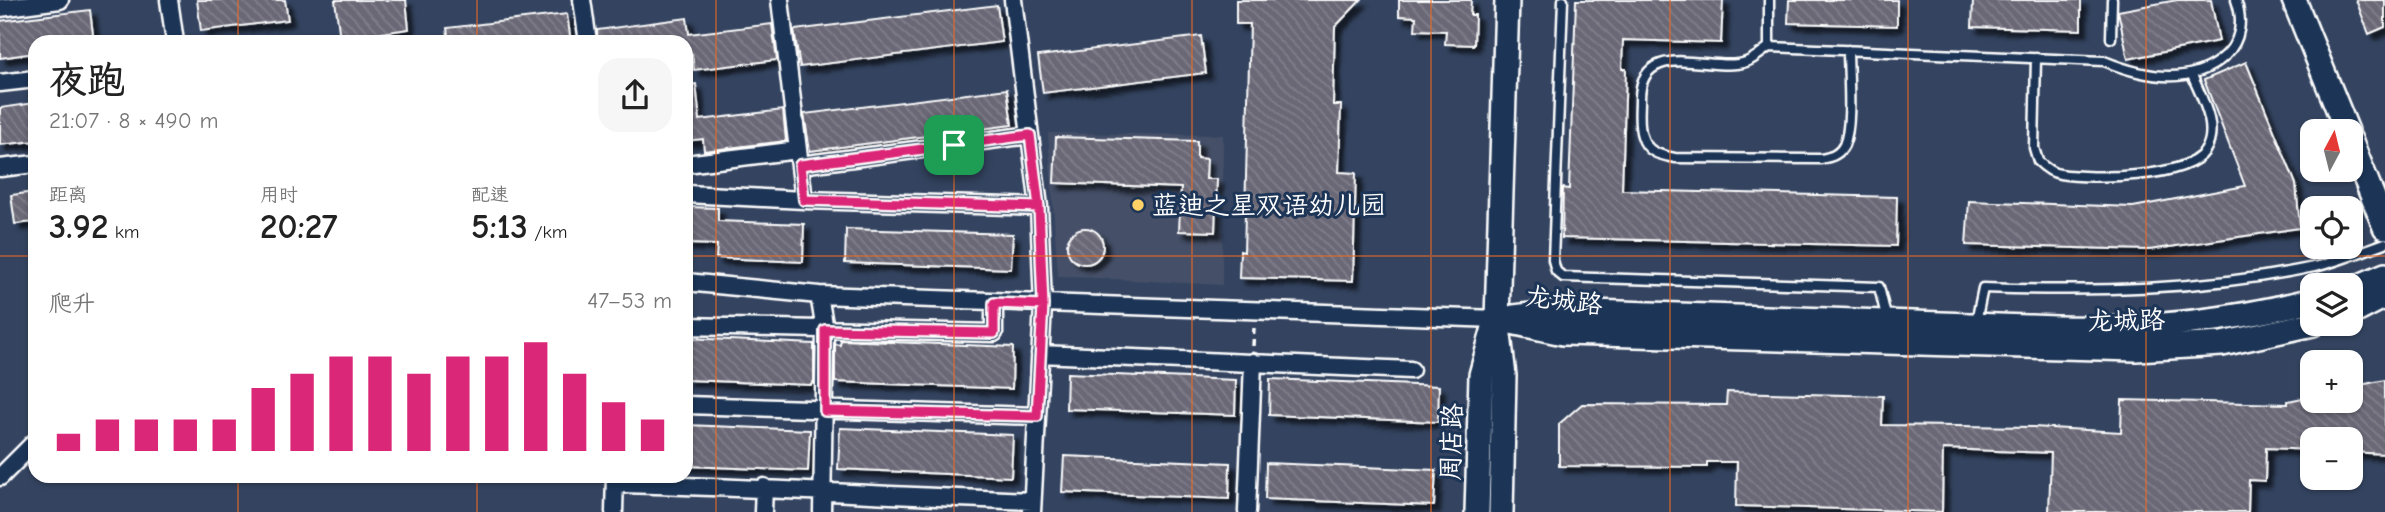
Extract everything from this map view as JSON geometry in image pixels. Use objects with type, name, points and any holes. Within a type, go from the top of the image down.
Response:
[{"type":"street","points":[[0,8],[60,0]]},
{"type":"street","points":[[169,0],[174,35]]},
{"type":"street","points":[[582,0],[587,35]]},
{"type":"street","points":[[780,0],[804,200]]},
{"type":"street","points":[[679,483],[1032,507],[1043,305],[1039,207],[1013,0]]},
{"type":"street","points":[[1493,375],[1507,0]]},
{"type":"street","points":[[2294,0],[2342,119]]},
{"type":"street","points":[[0,83],[28,80]]},
{"type":"street","points":[[693,164],[799,158],[1030,135]]},
{"type":"street","points":[[0,168],[28,165]]},
{"type":"street","points":[[2363,173],[2385,227]]},
{"type":"street","points":[[693,194],[1039,207]]},
{"type":"street","points":[[2363,284],[2385,275]]},
{"type":"street","points":[[693,283],[819,295],[994,303],[1497,319]]},
{"type":"street","points":[[819,295],[825,330],[822,512]]},
{"type":"street","points":[[2363,307],[2385,296]]},
{"type":"street","name":"龙城路","points":[[1497,319],[1563,310],[2091,329],[2182,326],[2300,302]]},
{"type":"street","points":[[693,326],[994,333],[994,303]]},
{"type":"street","name":"龙城路","points":[[1497,319],[1563,333],[2091,350],[2222,344],[2300,327]]},
{"type":"street","points":[[1040,354],[1411,370]]},
{"type":"street","points":[[1247,512],[1253,362]]},
{"type":"street","name":"周店路","points":[[1477,512],[1493,375]]},
{"type":"street","name":"周店路","points":[[1493,375],[1501,512]]},
{"type":"street","points":[[693,405],[1037,416]]},
{"type":"street","points":[[0,477],[28,449]]},
{"type":"street","points":[[614,512],[615,483]]},
{"type":"street","points":[[763,512],[764,487]]},
{"type":"lane","points":[[1563,0],[1553,260],[1556,271],[1563,277],[1879,287],[1888,323]]},
{"type":"lane","points":[[1769,0],[1769,47]]},
{"type":"lane","points":[[2111,38],[2112,0]]},
{"type":"lane","points":[[1848,50],[1847,129],[1844,145],[1836,155],[1821,159],[1675,158],[1656,154],[1644,144],[1639,129],[1640,91],[1644,76],[1669,61],[1745,63],[1769,47],[1848,50],[2104,61],[2131,72],[2192,75],[2215,65],[2233,48],[2239,36],[2241,17],[2236,0]]},
{"type":"lane","points":[[2036,58],[2034,148],[2038,161],[2058,174],[2133,176],[2192,163],[2205,150],[2210,135],[2210,117],[2192,75]]},
{"type":"lane","points":[[1976,325],[1983,288],[2087,292],[2174,288],[2316,267],[2385,243]]},
{"type":"shaded area","name":"蓝迪之星双语幼儿园","points":[[1048,133],[1223,135],[1222,285],[1058,276]]},
{"type":"building","points":[[197,0],[285,0],[288,20],[201,31]]},
{"type":"building","points":[[335,0],[406,0],[409,29],[368,35],[339,35]]},
{"type":"building","points":[[1236,0],[1361,0],[1335,27],[1333,105],[1341,105],[1339,172],[1356,173],[1353,281],[1239,278],[1240,251],[1244,252],[1250,24],[1236,24]]},
{"type":"building","points":[[1399,0],[1471,0],[1470,15],[1475,15],[1474,45],[1445,44],[1446,31],[1415,30],[1416,17],[1399,16]]},
{"type":"building","points":[[1576,0],[1723,0],[1721,43],[1623,40],[1622,69],[1626,69],[1622,190],[1897,197],[1896,246],[1562,238],[1563,188],[1569,189]]},
{"type":"building","points":[[1789,0],[1897,0],[1897,26],[1788,23]]},
{"type":"building","points":[[1973,0],[2081,0],[2081,30],[1972,27]]},
{"type":"building","points":[[2177,0],[2211,0],[2219,41],[2128,59],[2118,11]]},
{"type":"building","points":[[2356,0],[2385,0],[2385,27],[2369,34]]},
{"type":"building","points":[[997,5],[1002,42],[800,67],[794,30]]},
{"type":"building","points":[[90,10],[93,35],[28,35],[28,54],[0,58],[0,21]]},
{"type":"building","points":[[567,14],[570,35],[448,35],[447,28]]},
{"type":"building","points":[[687,18],[689,34],[772,24],[777,60],[694,70],[693,35],[597,35],[597,30]]},
{"type":"building","points":[[1201,36],[1206,73],[1043,93],[1038,56]]},
{"type":"building","points":[[2246,62],[2296,184],[2300,228],[2149,250],[1966,245],[1969,201],[2133,207],[2245,186],[2204,80]]},
{"type":"building","points":[[693,84],[696,84],[700,120],[783,110],[786,141],[704,151],[703,139],[693,140]]},
{"type":"building","points":[[1007,89],[1012,125],[810,151],[804,114]]},
{"type":"building","points":[[28,104],[28,142],[0,145],[0,108]]},
{"type":"building","points":[[1056,137],[1197,141],[1197,158],[1207,159],[1206,179],[1217,179],[1215,232],[1179,231],[1181,188],[1054,183]]},
{"type":"building","points":[[28,193],[28,223],[15,224],[11,195]]},
{"type":"building","points":[[693,207],[718,208],[718,221],[804,224],[803,262],[716,258],[717,245],[693,244]]},
{"type":"building","points":[[1085,228],[1098,233],[1103,246],[1098,259],[1085,264],[1072,259],[1067,246],[1072,233]]},
{"type":"building","points":[[846,229],[1013,234],[1011,269],[845,263]]},
{"type":"building","points":[[693,338],[814,344],[814,381],[811,385],[693,380]]},
{"type":"building","points":[[841,340],[1013,347],[1012,389],[835,382],[835,344],[840,345]]},
{"type":"building","points":[[1067,373],[1236,380],[1235,415],[1066,409]]},
{"type":"building","points":[[1270,379],[1439,386],[1438,422],[1269,415]]},
{"type":"building","points":[[2385,380],[2385,454],[2363,453],[2363,427],[2300,427],[2300,449],[2266,448],[2265,481],[2249,480],[2248,512],[2049,512],[2051,453],[1943,449],[1942,512],[1736,506],[1737,462],[1707,462],[1707,467],[1559,466],[1559,424],[1582,404],[1726,405],[1727,392],[1883,396],[1882,425],[2033,427],[2121,432],[2122,400],[2288,404],[2288,401],[2300,398],[2300,413],[2363,413],[2363,384]]},
{"type":"building","points":[[693,425],[810,430],[808,471],[693,466]]},
{"type":"building","points":[[840,428],[1013,435],[1011,477],[838,469]]},
{"type":"building","points":[[1064,456],[1230,463],[1229,499],[1062,492]]},
{"type":"building","points":[[1266,463],[1436,470],[1434,506],[1265,499]]},
{"type":"place","name":"蓝迪之星双语幼儿园","points":[[1138,205]]},
{"type":"route","points":[[954,145],[800,165],[804,200],[1039,207],[1043,305],[1037,416],[825,411],[825,330],[994,333],[994,303],[1043,305],[1039,207],[1030,135],[954,145]]}]
